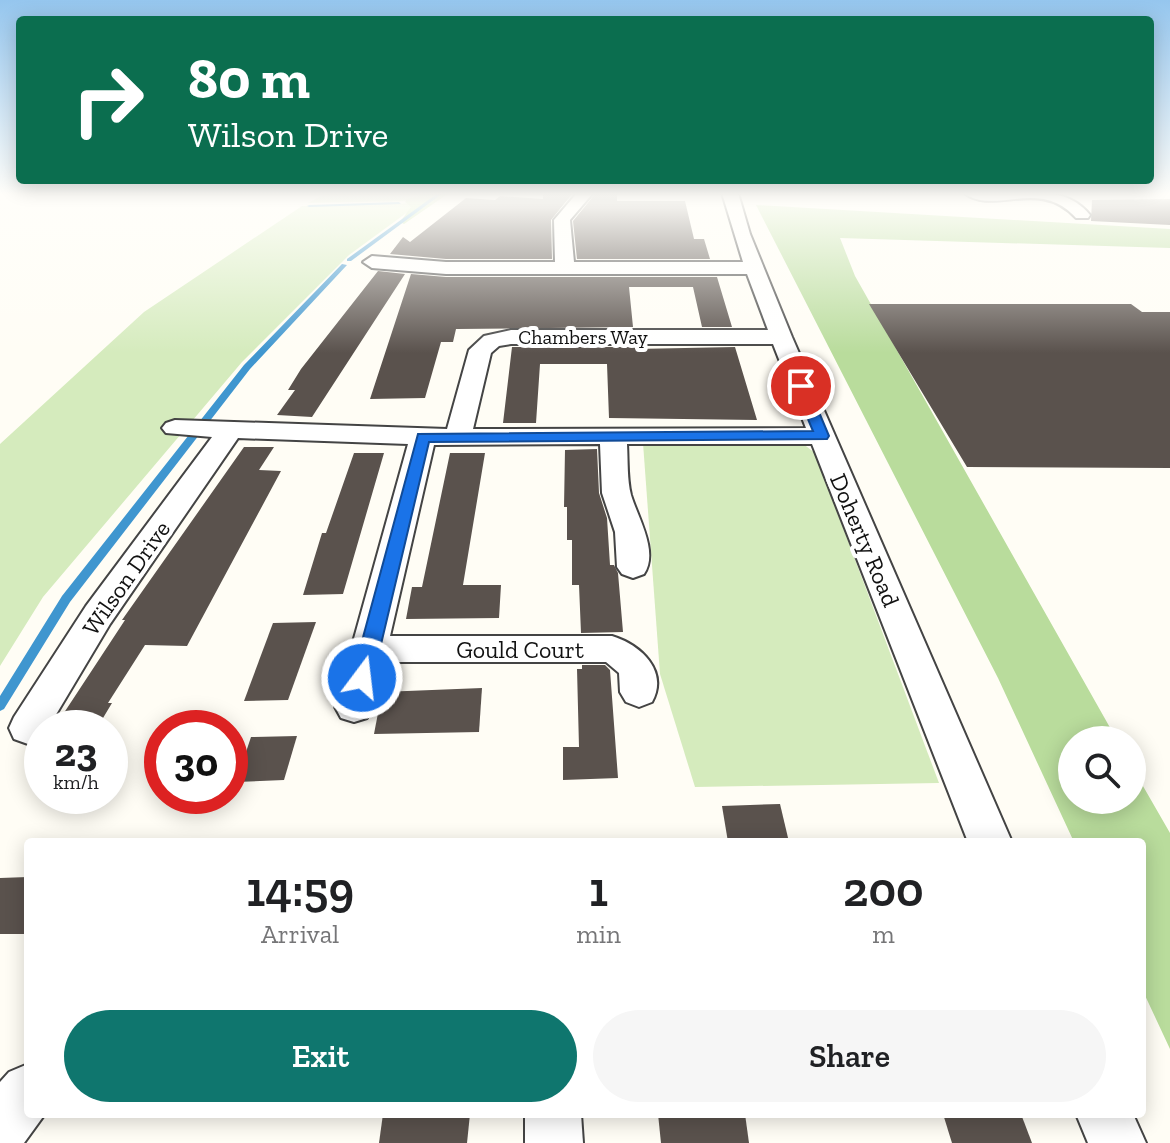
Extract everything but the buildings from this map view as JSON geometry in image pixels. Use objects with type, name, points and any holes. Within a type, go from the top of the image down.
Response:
[{"type":"street","points":[[564,246],[565,269]]},
{"type":"street","name":"Doherty Road","points":[[746,246],[988,838]]},
{"type":"street","points":[[372,262],[446,268],[755,268]]},
{"type":"street","name":"Chambers Way","points":[[458,438],[480,350],[492,341],[511,337],[781,337]]},
{"type":"street","name":"Wilson Drive","points":[[39,710],[98,615],[201,430],[423,437]]},
{"type":"street","points":[[354,707],[423,437],[822,436]]},
{"type":"street","points":[[613,437],[616,493],[630,532],[633,567]]},
{"type":"street","name":"Gould Court","points":[[370,649],[612,649],[629,658],[640,673],[639,692]]},
{"type":"street","points":[[0,1133],[6,1119],[24,1096]]},
{"type":"street","points":[[553,1118],[554,1143]]},
{"type":"street","points":[[1106,1118],[1117,1143]]},
{"type":"green space","points":[[242,246],[361,246],[242,362],[43,597],[0,666],[0,444],[144,312]]},
{"type":"green space","points":[[777,246],[843,246],[855,276],[1109,726],[1058,726],[1058,807],[998,678]]},
{"type":"green space","points":[[1115,246],[1170,246],[1170,248]]},
{"type":"green space","points":[[643,443],[802,443],[815,453],[939,783],[695,787],[660,674]]},
{"type":"green space","points":[[1146,791],[1170,833],[1170,1049],[1146,998],[1146,838],[1072,838],[1061,814],[1146,814]]},
{"type":"waterway","points":[[349,260],[368,246]]},
{"type":"waterway","points":[[0,706],[66,599],[247,367],[344,265]]},
{"type":"route","points":[[362,678],[423,437],[822,436],[801,386]]}]
